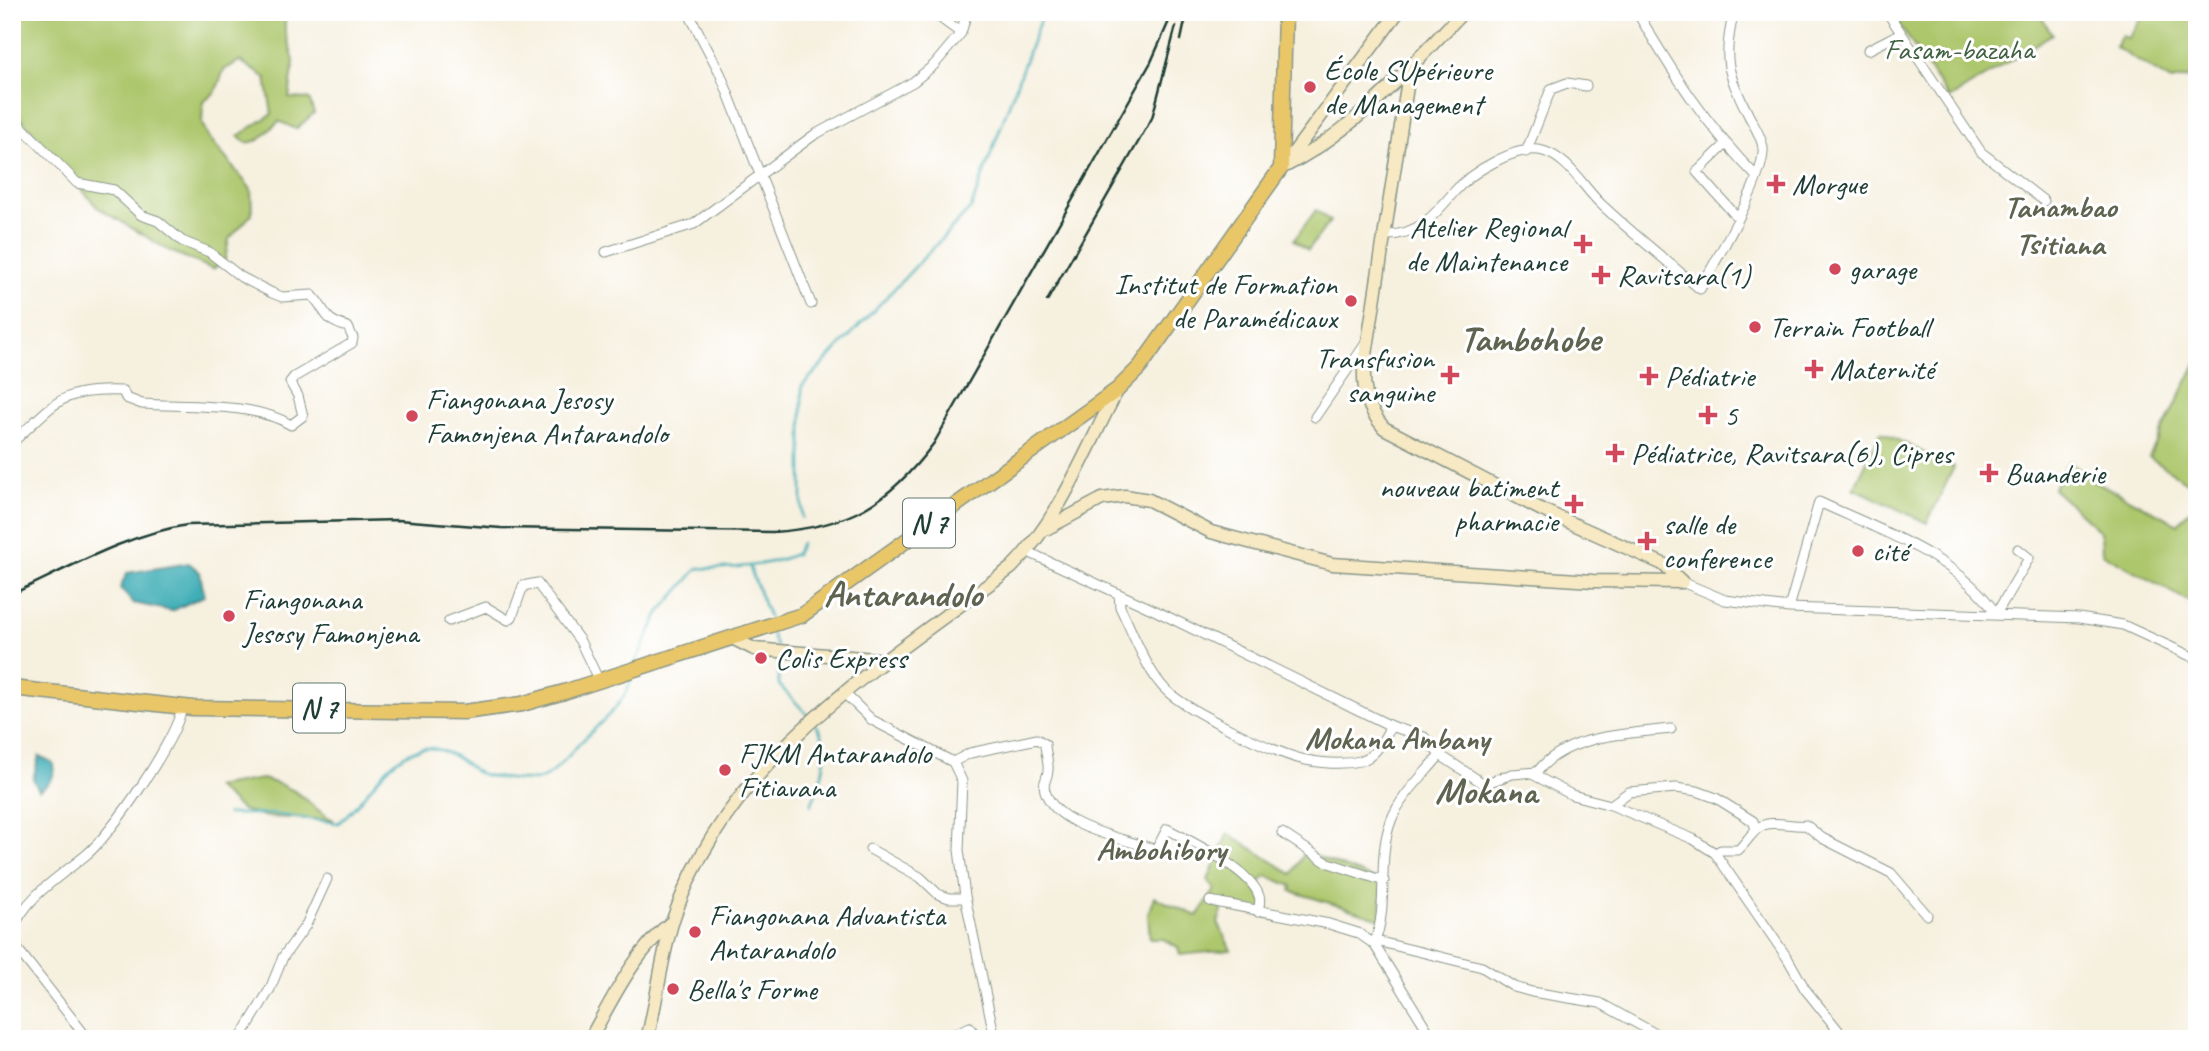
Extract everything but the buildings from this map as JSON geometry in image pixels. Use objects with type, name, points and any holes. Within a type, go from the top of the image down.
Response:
[{"type":"main road","points":[[1281,168],[1285,12]]},
{"type":"main road","name":"N 7","points":[[12,688],[182,707],[464,712],[522,704],[802,615],[1117,390],[1140,367],[1281,168]]},
{"type":"street","points":[[688,12],[720,73],[811,304]]},
{"type":"street","points":[[932,12],[961,33]]},
{"type":"street","points":[[606,252],[694,224],[814,135],[913,82],[934,65],[961,33],[967,12]]},
{"type":"street","points":[[1388,26],[1389,12]]},
{"type":"street","points":[[1281,168],[1301,145],[1398,12]]},
{"type":"street","points":[[1281,168],[1311,154],[1343,130],[1463,12]]},
{"type":"street","points":[[1637,12],[1659,53],[1725,145],[1757,177]]},
{"type":"street","points":[[1385,235],[1410,233],[1439,210],[1458,188],[1488,166],[1526,152],[1542,150],[1562,162],[1600,204],[1700,289],[1733,232],[1763,160],[1763,145],[1733,84],[1726,61],[1726,43],[1734,12]]},
{"type":"street","points":[[1887,12],[1981,152],[2044,201]]},
{"type":"street","points":[[1868,50],[1901,33]]},
{"type":"street","points":[[1410,66],[1367,341],[1364,389],[1371,412],[1384,428],[1542,510],[1663,564],[1682,582],[1725,600],[1789,608],[2079,618],[2123,625],[2197,659]]},
{"type":"street","points":[[1526,152],[1551,89],[1567,83],[1586,86]]},
{"type":"street","points":[[12,117],[70,178],[89,187],[114,190],[141,215],[159,221],[182,241],[209,252],[242,277],[272,293],[282,297],[312,295],[325,316],[331,322],[348,327],[354,338],[352,343],[294,377],[290,382],[298,396],[303,416],[290,425],[278,416],[254,411],[142,404],[126,398],[123,391],[104,390],[65,396],[12,443]]},
{"type":"street","points":[[1725,145],[1697,172],[1737,217]]},
{"type":"street","points":[[1315,417],[1367,341]]},
{"type":"street","points":[[648,1039],[673,921],[710,837],[750,781],[812,720],[887,660],[1011,568],[1028,552],[1046,529],[1117,390]]},
{"type":"street","points":[[1046,529],[1102,499],[1125,496],[1149,500],[1193,525],[1332,564],[1593,581],[1682,582]]},
{"type":"street","points":[[1789,608],[1819,502],[1945,566],[1984,596],[1996,614]]},
{"type":"street","points":[[1996,614],[2029,558],[2018,549]]},
{"type":"street","points":[[1028,552],[1391,726],[1424,737],[1440,755],[1484,784],[1512,774],[1537,772],[1554,754],[1580,743],[1671,729]]},
{"type":"street","points":[[449,621],[486,607],[508,620],[512,617],[523,586],[537,583],[580,641],[599,681]]},
{"type":"street","points":[[1119,594],[1120,607],[1165,689],[1179,701],[1229,728],[1304,760],[1332,763],[1361,761],[1375,753],[1391,726]]},
{"type":"street","points":[[732,638],[754,649],[887,660]]},
{"type":"street","points":[[845,694],[872,720],[953,762],[962,781],[959,850],[965,894],[995,1039],[978,1039],[970,1027],[942,1039]]},
{"type":"street","points":[[12,931],[26,905],[97,845],[174,732],[182,707]]},
{"type":"street","points":[[953,762],[970,753],[1037,739],[1045,744],[1048,770],[1044,788],[1063,814],[1087,830],[1112,834],[1156,850],[1167,829],[1205,849],[1253,884],[1260,898],[1258,912]]},
{"type":"street","points":[[1433,1039],[1375,942],[1382,918],[1391,820],[1440,755]]},
{"type":"street","points":[[1530,773],[1573,795],[1611,806],[1693,839],[1715,853],[1788,959],[1805,989],[1839,1030],[1840,1039]]},
{"type":"street","points":[[1611,806],[1629,792],[1676,788],[1697,791],[1753,821],[1756,829]]},
{"type":"street","points":[[1715,853],[1721,850],[1738,850],[1756,829],[1769,823],[1790,827],[1806,825],[1822,838],[1891,873],[1927,915]]},
{"type":"street","points":[[1282,833],[1326,862],[1384,881]]},
{"type":"street","points":[[870,849],[927,882],[938,894],[948,898],[965,894]]},
{"type":"street","points":[[240,1039],[270,989],[284,957],[306,925],[327,879]]},
{"type":"street","points":[[1210,901],[1328,924],[1358,933],[1375,942],[1482,967],[1514,987],[1600,1003],[1654,1033],[1671,1039]]},
{"type":"street","points":[[590,1039],[621,983],[652,937],[673,921]]},
{"type":"street","points":[[12,942],[89,1039]]},
{"type":"green space","points":[[12,12],[285,12],[285,31],[294,61],[289,98],[309,99],[314,113],[296,129],[279,121],[259,140],[247,143],[238,136],[272,114],[266,78],[240,61],[224,70],[215,93],[203,102],[202,123],[207,135],[251,189],[252,214],[229,239],[225,260],[213,269],[170,251],[97,207],[12,108]]},
{"type":"green space","name":"Fasam-bazaha","points":[[1891,12],[2038,12],[2052,34],[1949,99]]},
{"type":"green space","points":[[2145,12],[2197,12],[2197,76],[2171,81],[2115,47],[2122,35],[2128,39]]},
{"type":"green space","points":[[1316,210],[1330,221],[1308,250],[1294,240]]},
{"type":"green space","points":[[2197,362],[2197,489],[2149,457]]},
{"type":"green space","points":[[1881,432],[1954,467],[1927,523],[1854,488]]},
{"type":"green space","points":[[2069,461],[2091,479],[2178,524],[2197,501],[2197,606],[2102,553],[2101,532],[2053,489]]},
{"type":"green space","points":[[262,779],[293,791],[334,820],[267,817],[242,810],[215,787]]},
{"type":"green space","points":[[1228,833],[1292,874],[1305,852],[1382,882],[1381,919],[1291,891],[1292,886],[1266,876],[1256,887],[1269,913],[1224,904],[1218,923],[1231,950],[1180,955],[1178,947],[1163,939],[1150,939],[1148,914],[1154,897],[1197,916],[1215,890],[1208,880]]},
{"type":"water","points":[[189,563],[200,572],[204,596],[172,611],[133,603],[120,588],[127,573]]},
{"type":"water","points":[[39,756],[53,763],[54,772],[49,782],[39,790],[33,779]]},
{"type":"waterway","points":[[802,518],[802,386],[971,208],[1043,12]]},
{"type":"waterway","points":[[635,664],[659,613],[698,568],[772,562],[796,554],[801,543]]},
{"type":"waterway","points":[[750,568],[769,617]]},
{"type":"waterway","points":[[772,635],[776,646]]},
{"type":"waterway","points":[[777,656],[779,685],[810,717]]},
{"type":"waterway","points":[[227,814],[273,814],[338,823],[396,761],[407,754],[427,748],[448,753],[486,775],[519,780],[545,777],[612,712],[624,696],[632,677]]},
{"type":"waterway","points":[[811,805],[822,774],[825,752],[824,741],[814,722]]},
{"type":"railway","points":[[12,594],[119,544],[187,525],[398,520],[501,528],[773,532],[824,525],[865,509],[900,482],[934,443],[1151,62],[1173,12]]},
{"type":"railway","points":[[1181,40],[1187,12]]},
{"type":"railway","points":[[1047,301],[1152,118],[1176,26]]},
{"type":"place","name":"École SUpérieure de Management","points":[[1310,87]]},
{"type":"place","name":"Morgue","points":[[1776,184]]},
{"type":"place","name":"Atelier Regional de Maintenance","points":[[1583,244]]},
{"type":"place","name":"garage","points":[[1835,269]]},
{"type":"place","name":"Ravitsara(1)","points":[[1601,275]]},
{"type":"place","name":"Institut de Formation de Paramédicaux","points":[[1351,301]]},
{"type":"place","name":"Terrain Football","points":[[1755,327]]},
{"type":"place","name":"Maternité","points":[[1814,369]]},
{"type":"place","name":"Transfusion sanguine","points":[[1450,375]]},
{"type":"place","name":"Pédiatrie","points":[[1649,376]]},
{"type":"place","name":"5","points":[[1708,415]]},
{"type":"place","name":"Fiangonana Jesosy Famonjena Antarandolo","points":[[412,416]]},
{"type":"place","name":"Pédiatrice, Ravitsara(6), Cipres","points":[[1615,453]]},
{"type":"place","name":"Buanderie","points":[[1989,473]]},
{"type":"place","name":"nouveau batiment pharmacie","points":[[1574,504]]},
{"type":"place","name":"salle de conference","points":[[1647,541]]},
{"type":"place","name":"cité","points":[[1858,551]]},
{"type":"place","name":"Fiangonana Jesosy Famonjena","points":[[229,616]]},
{"type":"place","name":"Colis Express","points":[[761,658]]},
{"type":"place","name":"FJKM Antarandolo Fitiavana","points":[[725,770]]},
{"type":"place","name":"Fiangonana Advantista Antarandolo","points":[[695,932]]},
{"type":"place","name":"Bella's Forme","points":[[673,989]]},
{"type":"district","name":"Tanambao Tsitiana","points":[[2060,224]]},
{"type":"district","name":"Tambohobe","points":[[1530,338]]},
{"type":"district","name":"Antarandolo","points":[[903,593]]},
{"type":"district","name":"Mokana Ambany","points":[[1397,738]]},
{"type":"district","name":"Mokana","points":[[1486,790]]},
{"type":"district","name":"Ambohibory","points":[[1161,849]]}]
